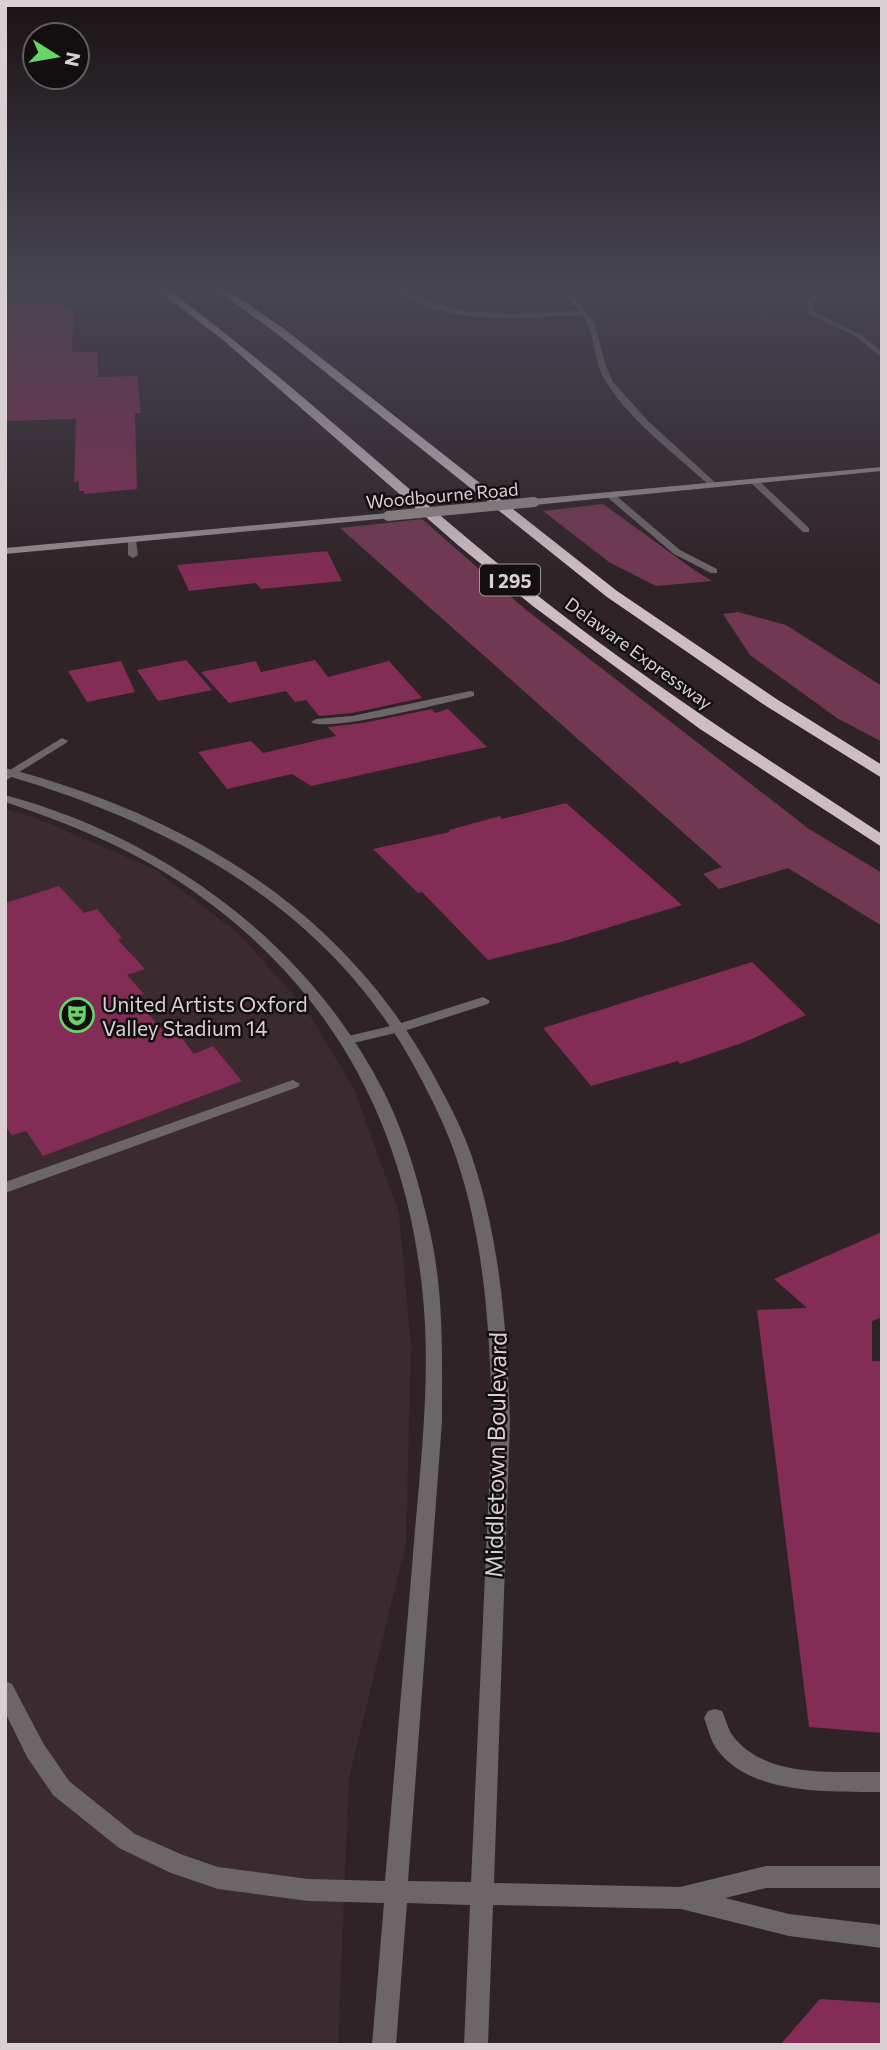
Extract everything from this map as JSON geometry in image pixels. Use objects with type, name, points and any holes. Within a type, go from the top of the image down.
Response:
[{"type":"highway","name":"Delaware Expressway","points":[[281,385],[464,543],[549,611],[706,726],[882,842]]},
{"type":"highway","name":"Delaware Expressway","points":[[348,385],[601,586],[772,704],[882,773]]},
{"type":"main road","name":"Woodbourne Road","points":[[5,551],[882,469]]},
{"type":"street","points":[[612,385],[622,398],[715,485]]},
{"type":"street","points":[[754,481],[806,530]]},
{"type":"street","points":[[610,495],[677,552],[714,571]]},
{"type":"street","points":[[132,540],[133,555]]},
{"type":"street","points":[[316,722],[352,719],[470,694]]},
{"type":"street","points":[[8,774],[62,741]]},
{"type":"street","name":"Middletown Boulevard","points":[[8,774],[91,799],[164,830],[258,887],[334,947],[399,1028],[453,1125],[469,1177],[492,1279],[499,1347],[501,1422],[476,2045]]},
{"type":"street","points":[[5,798],[99,832],[163,866],[214,899],[270,945],[335,1019],[349,1040],[394,1126],[411,1183],[427,1262],[433,1321],[432,1421],[384,2045]]},
{"type":"street","points":[[349,1040],[483,1002]]},
{"type":"street","points":[[5,1188],[293,1084]]},
{"type":"street","points":[[5,1690],[35,1750],[61,1788],[127,1841],[179,1865],[218,1878],[308,1890],[681,1898],[789,1925],[882,1937]]},
{"type":"street","points":[[715,1718],[723,1741],[742,1761],[765,1771],[803,1779],[882,1782]]},
{"type":"street","points":[[681,1898],[766,1877],[882,1877]]},
{"type":"shaded area","points":[[603,504],[712,581],[656,586],[609,562],[543,511]]},
{"type":"shaded area","points":[[422,519],[525,609],[809,829],[882,873],[882,926],[788,868],[719,889],[703,874],[722,867],[340,528]]},
{"type":"shaded area","points":[[738,612],[786,625],[882,686],[882,742],[837,718],[750,655],[723,614]]},
{"type":"shaded area","points":[[5,809],[36,818],[154,869],[238,933],[306,1009],[354,1089],[399,1213],[411,1346],[406,1543],[349,1778],[338,2045],[5,2045]]},
{"type":"building","points":[[5,385],[138,385],[141,413],[135,413],[137,489],[84,494],[84,491],[79,491],[79,481],[74,482],[76,419],[5,421]]},
{"type":"building","points":[[327,551],[342,581],[261,589],[256,583],[189,591],[177,565]]},
{"type":"building","points":[[186,660],[212,690],[158,701],[137,670]]},
{"type":"building","points":[[315,660],[328,677],[389,661],[422,698],[352,713],[319,716],[306,700],[295,702],[286,691],[229,703],[201,672],[256,661],[261,672]]},
{"type":"building","points":[[121,661],[135,692],[87,702],[68,671]]},
{"type":"building","points":[[432,709],[435,713],[448,709],[487,747],[311,786],[292,774],[227,789],[198,752],[251,741],[263,753],[336,736],[328,727]]},
{"type":"building","points":[[566,803],[682,905],[561,942],[488,960],[422,892],[418,893],[373,849],[450,832],[449,830],[500,816],[502,819]]},
{"type":"building","name":"United Artists Oxford Valley Stadium 14","points":[[59,886],[84,913],[97,909],[122,938],[118,940],[145,969],[127,975],[144,994],[134,998],[167,1035],[177,1032],[194,1054],[213,1046],[242,1081],[43,1156],[26,1131],[12,1135],[5,1126],[5,903]]},
{"type":"building","points":[[752,962],[806,1015],[742,1043],[680,1064],[678,1061],[591,1086],[543,1028]]},
{"type":"building","points":[[882,1232],[882,1317],[872,1321],[872,1361],[882,1361],[882,1733],[809,1727],[757,1310],[807,1308],[774,1279]]},
{"type":"building","points":[[820,1999],[882,2003],[882,2045],[780,2045]]},
{"type":"place","name":"United Artists Oxford Valley Stadium 14","points":[[77,1015]]}]
